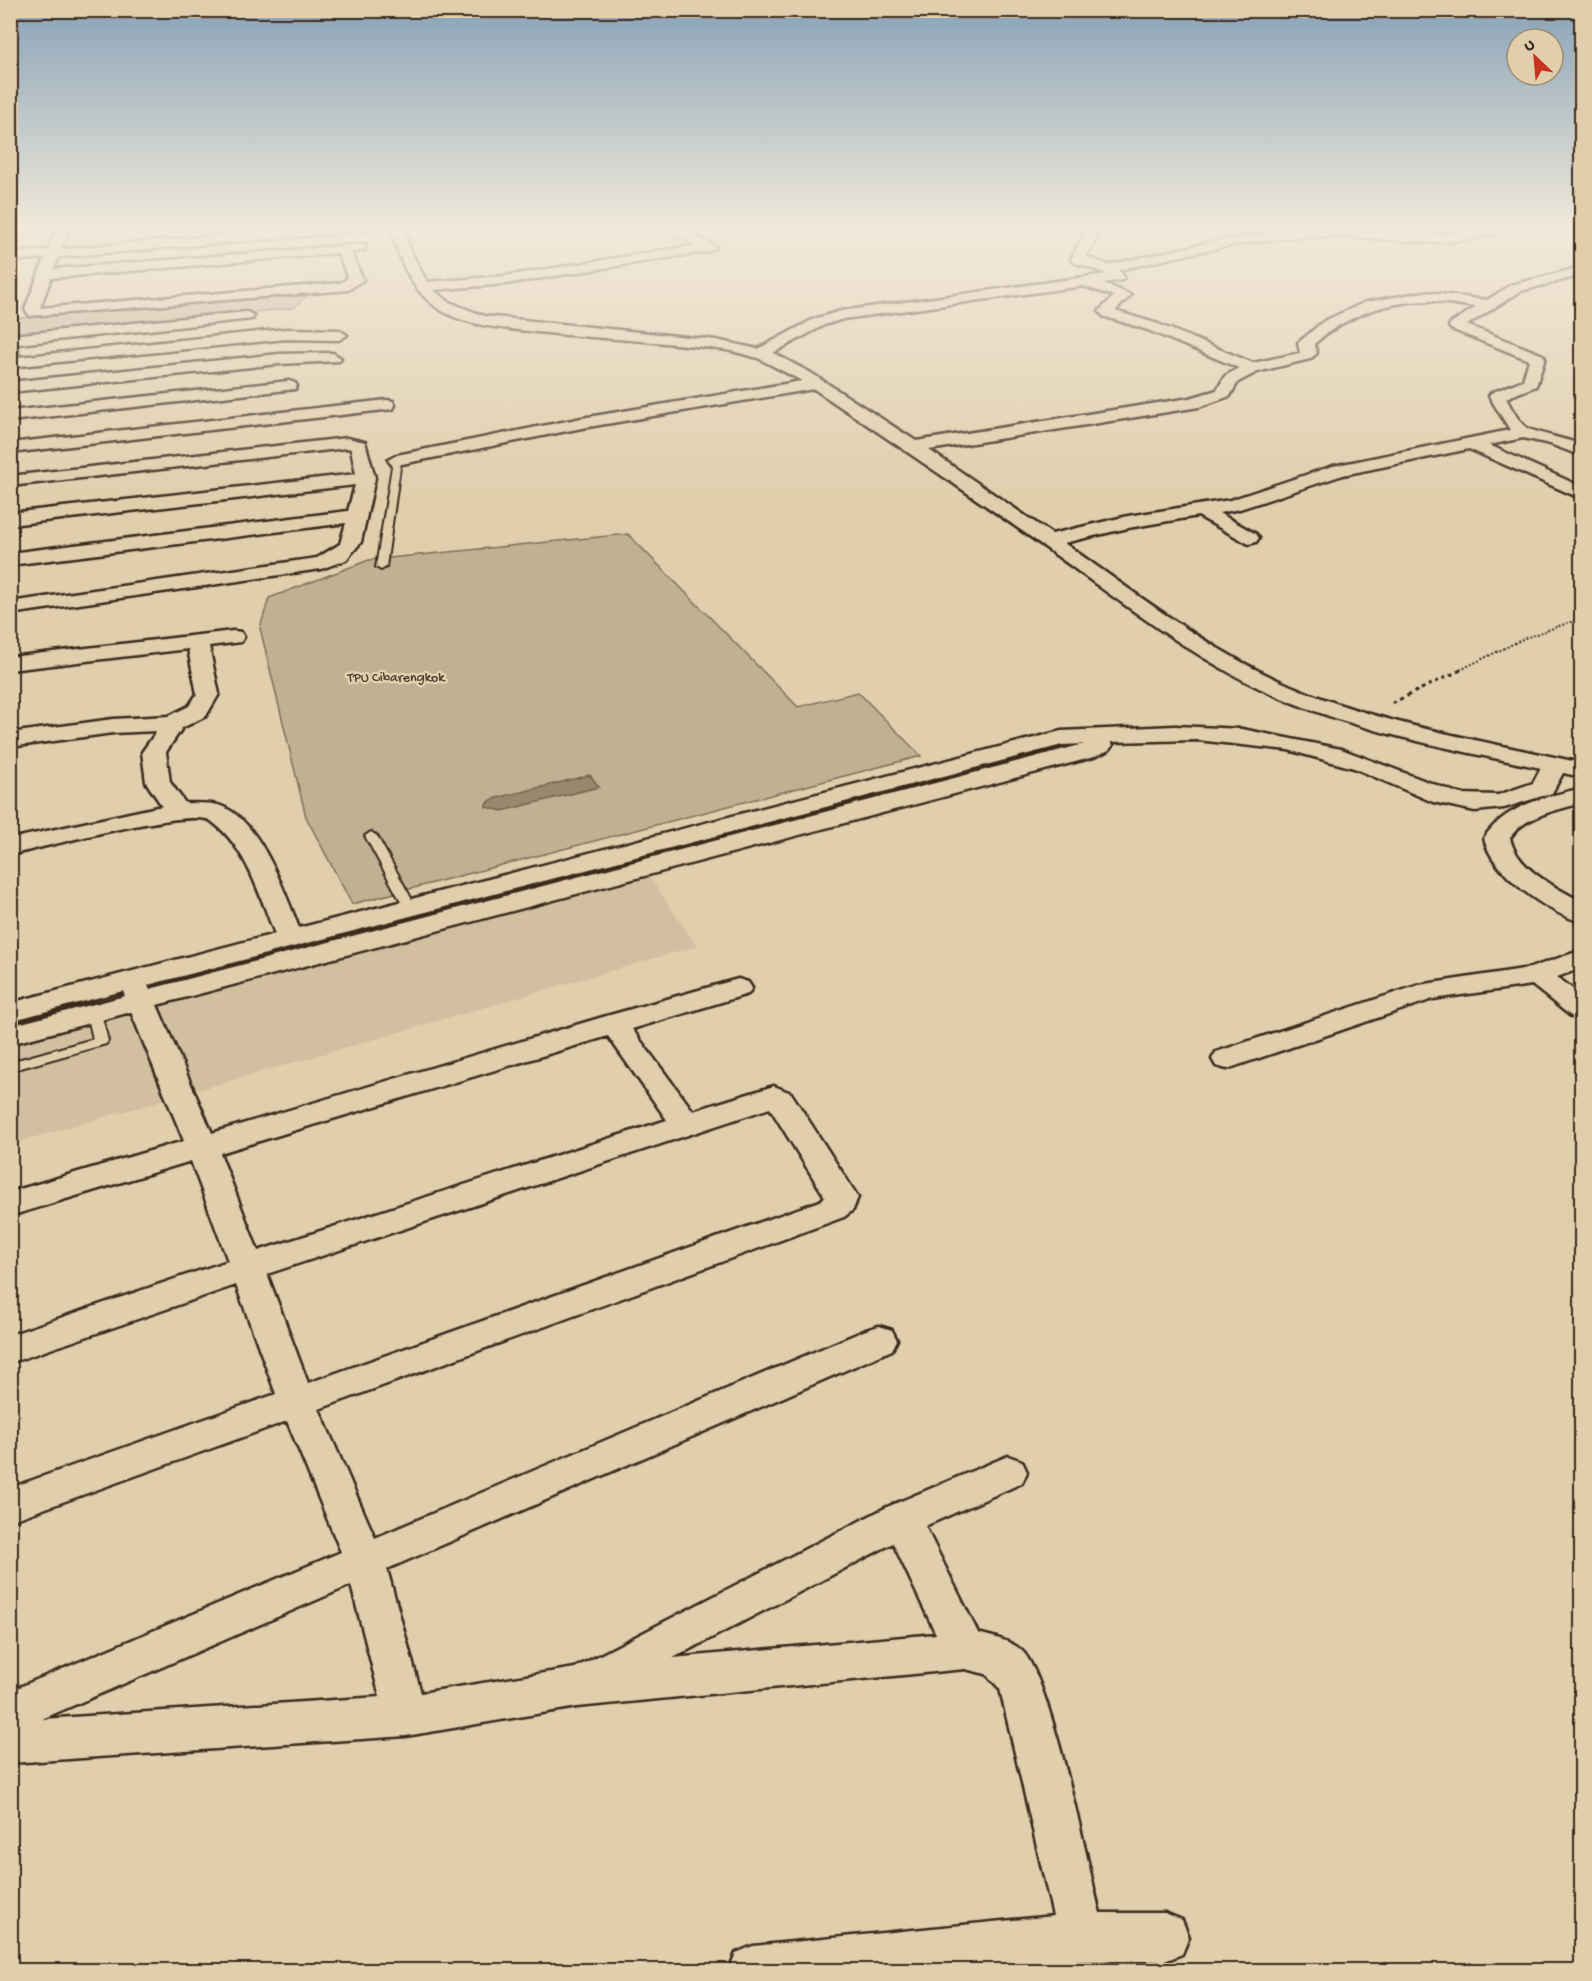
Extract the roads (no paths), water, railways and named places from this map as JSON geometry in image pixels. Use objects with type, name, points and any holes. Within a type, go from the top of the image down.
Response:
[{"type":"street","points":[[223,318],[10,340],[11,448],[387,405]]},
{"type":"street","points":[[474,318],[480,321],[701,343],[760,354],[815,384],[914,447],[1047,541],[1243,671],[1301,697],[1366,718],[1581,770]]},
{"type":"street","points":[[760,354],[819,322],[830,318]]},
{"type":"street","points":[[1126,318],[1153,327],[1252,368]]},
{"type":"street","points":[[914,447],[1193,403],[1224,393],[1232,379],[1252,368],[1305,356],[1309,353],[1306,343],[1330,323],[1342,318]]},
{"type":"street","points":[[1469,318],[1456,327],[1537,358],[1530,383],[1497,396],[1505,414],[1520,432]]},
{"type":"street","points":[[10,361],[269,336],[339,335]]},
{"type":"street","points":[[269,336],[301,416]]},
{"type":"street","points":[[11,387],[279,359],[333,358]]},
{"type":"street","points":[[397,460],[594,421],[815,384]]},
{"type":"street","points":[[11,416],[289,386]]},
{"type":"street","points":[[1047,541],[1128,522],[1233,505],[1339,470],[1520,432],[1555,440],[1581,451]]},
{"type":"street","points":[[10,481],[346,443],[359,447],[366,478],[351,547],[346,552],[321,562],[10,608]]},
{"type":"street","points":[[1470,443],[1581,494]]},
{"type":"street","points":[[10,519],[366,478]]},
{"type":"street","points":[[1202,511],[1249,538]]},
{"type":"street","points":[[10,559],[356,516]]},
{"type":"street","points":[[10,664],[233,637]]},
{"type":"street","points":[[10,740],[113,726],[174,723],[198,711],[208,694],[197,642]]},
{"type":"street","points":[[174,723],[154,752],[158,782],[177,810]]},
{"type":"street","points":[[10,1011],[136,990],[480,900],[1086,752],[1122,735],[1168,733],[1240,736],[1302,745],[1360,762],[1444,796],[1464,802],[1489,804],[1543,788],[1555,764]]},
{"type":"street","points":[[1581,795],[1517,818],[1499,831],[1497,840],[1501,854],[1516,872],[1581,914]]},
{"type":"street","points":[[10,847],[177,810],[215,812],[240,833],[258,861],[290,938]]},
{"type":"street","points":[[10,1035],[94,1013],[136,990],[290,938],[410,907],[480,900]]},
{"type":"street","points":[[1227,1059],[1428,991],[1537,975],[1581,958]]},
{"type":"street","points":[[1537,975],[1581,1011]]},
{"type":"street","points":[[10,1204],[201,1145],[738,988]]},
{"type":"street","points":[[136,990],[249,1267],[297,1401],[364,1558],[406,1716]]},
{"type":"street","points":[[614,1023],[685,1123]]},
{"type":"street","points":[[10,1349],[249,1267],[762,1098],[777,1097],[842,1197],[841,1202],[832,1209],[10,1504]]},
{"type":"street","points":[[10,1712],[364,1558],[879,1340]]},
{"type":"street","points":[[577,1687],[901,1519],[1008,1472]]},
{"type":"street","points":[[901,1519],[965,1650]]},
{"type":"street","points":[[10,1742],[406,1716],[577,1687],[965,1650],[998,1656],[1011,1667],[1026,1703],[1082,1937]]},
{"type":"street","points":[[753,1971],[1082,1937],[1165,1937]]},
{"type":"lane","points":[[381,567],[397,460]]},
{"type":"lane","points":[[371,836],[410,907]]},
{"type":"lane","points":[[10,1067],[101,1041],[94,1013]]},
{"type":"park label","name":"TPU Cibarengkok","points":[[396,676]]}]
